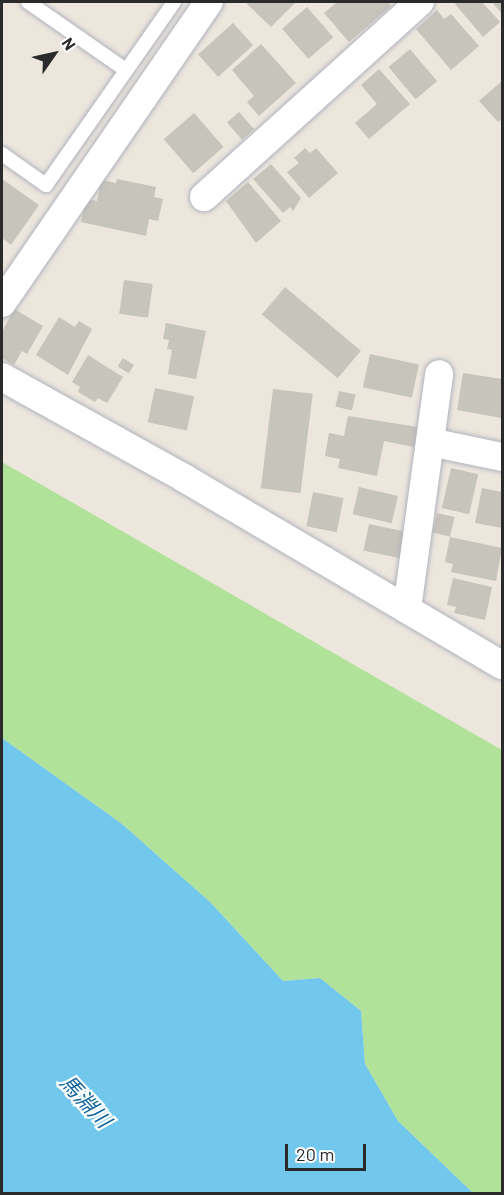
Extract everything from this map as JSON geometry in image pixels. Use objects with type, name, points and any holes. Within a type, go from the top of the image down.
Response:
[{"type":"street","points":[[2,303],[209,2]]},
{"type":"street","points":[[204,196],[420,2]]},
{"type":"street","points":[[407,609],[439,374]]},
{"type":"street","points":[[2,377],[502,665]]},
{"type":"street","points":[[430,442],[502,457]]},
{"type":"lane","points":[[28,2],[126,70]]},
{"type":"lane","points":[[2,154],[46,185],[174,2]]},
{"type":"green space","points":[[2,462],[502,750],[502,1193],[473,1193],[398,1121],[365,1064],[361,1011],[320,978],[283,981],[211,903],[122,824],[2,738]]},
{"type":"water","name":"馬淵川","points":[[2,738],[122,824],[211,903],[283,981],[320,978],[361,1011],[365,1064],[398,1121],[473,1193],[2,1193]]},
{"type":"building","points":[[245,2],[296,2],[271,27]]},
{"type":"building","points":[[337,2],[388,2],[391,6],[349,42],[324,13]]},
{"type":"building","points":[[482,2],[500,22],[483,37],[455,4]]},
{"type":"building","points":[[492,2],[502,2],[502,14]]},
{"type":"building","points":[[307,7],[333,37],[308,59],[282,29]]},
{"type":"building","points":[[437,10],[444,19],[451,14],[479,46],[451,70],[416,29]]},
{"type":"building","points":[[233,23],[253,45],[218,77],[198,54]]},
{"type":"building","points":[[261,44],[296,83],[259,116],[247,102],[254,96],[232,70]]},
{"type":"building","points":[[410,49],[437,81],[416,99],[389,67]]},
{"type":"building","points":[[379,69],[410,104],[369,139],[355,123],[377,104],[361,85]]},
{"type":"building","points":[[502,81],[502,119],[498,122],[479,101]]},
{"type":"building","points":[[239,112],[254,129],[242,140],[227,122]]},
{"type":"building","points":[[194,113],[224,147],[193,173],[164,139]]},
{"type":"building","points":[[305,148],[310,153],[316,148],[338,173],[309,198],[287,172],[299,163],[294,158]]},
{"type":"building","points":[[271,164],[301,198],[293,211],[290,207],[283,213],[253,179]]},
{"type":"building","points":[[2,179],[39,205],[11,245],[2,238]]},
{"type":"building","points":[[117,179],[156,187],[154,197],[163,199],[158,221],[149,219],[146,236],[81,222],[86,199],[97,201],[101,180],[116,183]]},
{"type":"building","points":[[248,182],[281,221],[256,243],[226,201]]},
{"type":"building","points":[[124,280],[153,284],[148,318],[119,314]]},
{"type":"building","points":[[285,287],[361,351],[338,378],[262,315]]},
{"type":"building","points":[[14,309],[43,326],[27,354],[22,351],[14,365],[2,358],[2,332]]},
{"type":"building","points":[[59,317],[75,327],[79,321],[92,329],[68,375],[36,355]]},
{"type":"building","points":[[166,323],[206,331],[196,379],[168,374],[172,350],[167,349],[169,340],[163,339]]},
{"type":"building","points":[[370,354],[419,364],[412,398],[363,387]]},
{"type":"building","points":[[88,355],[123,377],[107,403],[98,398],[95,402],[78,392],[80,387],[72,382]]},
{"type":"building","points":[[123,358],[134,365],[129,373],[118,366]]},
{"type":"building","points":[[463,373],[502,379],[502,418],[457,410]]},
{"type":"building","points":[[155,388],[194,396],[187,431],[148,422]]},
{"type":"building","points":[[273,389],[313,394],[301,493],[261,488]]},
{"type":"building","points":[[339,391],[356,395],[352,410],[335,407]]},
{"type":"building","points":[[348,416],[418,427],[414,447],[384,441],[377,476],[338,468],[340,459],[325,456],[329,433],[344,436]]},
{"type":"building","points":[[451,468],[478,474],[469,514],[442,508]]},
{"type":"building","points":[[359,487],[398,496],[392,523],[353,514]]},
{"type":"building","points":[[482,488],[502,492],[502,528],[475,523]]},
{"type":"building","points":[[313,492],[343,498],[337,532],[306,526]]},
{"type":"building","points":[[437,513],[455,517],[450,537],[433,532]]},
{"type":"building","points":[[369,524],[407,532],[402,559],[363,550]]},
{"type":"building","points":[[450,537],[502,548],[496,581],[451,572],[453,564],[445,562]]},
{"type":"building","points":[[453,578],[492,587],[485,620],[454,613],[456,607],[447,605]]}]
